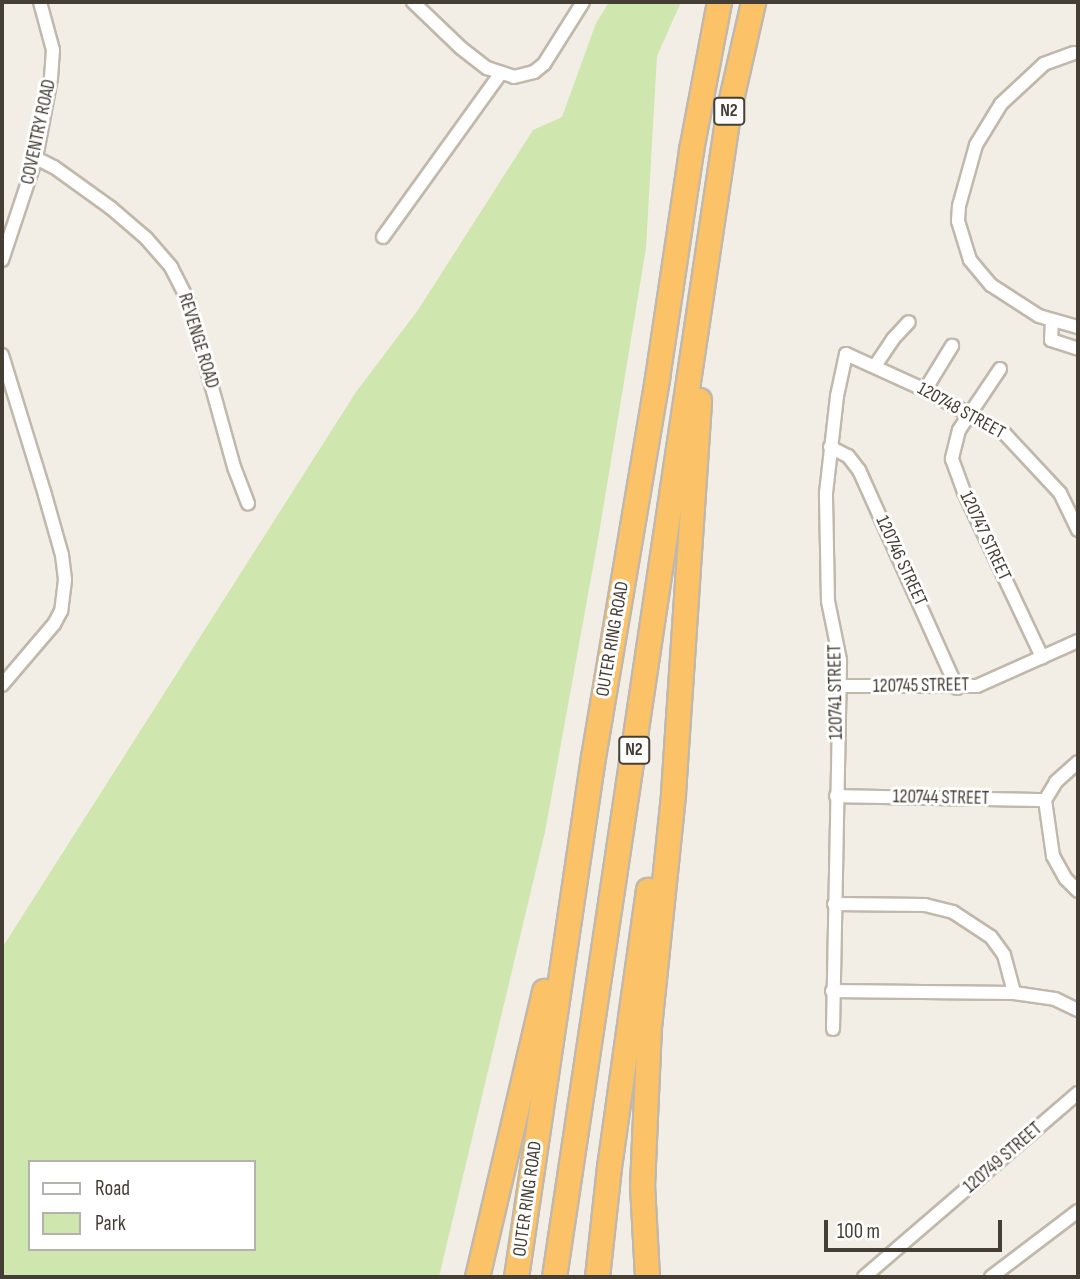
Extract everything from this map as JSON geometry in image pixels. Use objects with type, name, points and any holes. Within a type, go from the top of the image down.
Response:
[{"type":"highway","name":"OUTER RING ROAD","points":[[516,1277],[593,757],[657,378],[705,65],[719,2]]},
{"type":"highway","name":"OUTER RING ROAD","points":[[554,1277],[729,108],[753,2]]},
{"type":"highway","points":[[647,1277],[642,1186],[649,1027],[673,793],[712,223]]},
{"type":"highway","points":[[597,1277],[609,1167],[681,665]]},
{"type":"highway","points":[[477,1277],[505,1164],[593,757]]},
{"type":"highway","points":[[467,1277],[505,1164]]},
{"type":"street","name":"COVENTRY ROAD","points":[[2,260],[36,158],[53,63],[51,38],[40,2]]},
{"type":"street","points":[[413,2],[461,48],[500,74],[514,77],[534,72],[558,45],[583,2]]},
{"type":"street","points":[[1074,53],[1044,64],[1001,104],[976,145],[959,206],[964,247],[977,271],[1003,295],[1052,321],[1078,327]]},
{"type":"street","points":[[383,237],[500,74]]},
{"type":"street","name":"REVENGE ROAD","points":[[36,158],[54,167],[111,208],[146,239],[171,267],[188,301],[234,467],[248,503]]},
{"type":"street","points":[[1052,321],[1051,340],[1078,349]]},
{"type":"street","points":[[875,366],[892,339],[909,322]]},
{"type":"street","points":[[925,390],[952,346]]},
{"type":"street","name":"120748 STREET","points":[[846,354],[991,424],[1017,445],[1060,493],[1078,530]]},
{"type":"street","name":"120741 STREET","points":[[832,1029],[840,660],[827,588],[826,493],[830,447],[846,354]]},
{"type":"street","points":[[2,355],[62,555],[65,580],[61,611],[54,624],[2,685]]},
{"type":"street","name":"120747 STREET","points":[[1000,369],[960,430],[953,447],[954,466],[1042,657]]},
{"type":"street","name":"120746 STREET","points":[[830,447],[848,456],[859,470],[957,688]]},
{"type":"street","name":"120745 STREET","points":[[839,686],[957,688],[987,683],[1078,640]]},
{"type":"street","points":[[1078,762],[1056,782],[1045,800],[1053,856],[1066,879],[1078,891]]},
{"type":"street","name":"120744 STREET","points":[[836,796],[1045,800]]},
{"type":"street","points":[[834,904],[925,905],[953,912],[991,937],[1004,955],[1014,993]]},
{"type":"street","points":[[832,991],[1014,993],[1055,999],[1078,1010]]},
{"type":"street","name":"120749 STREET","points":[[864,1277],[1078,1093]]},
{"type":"street","points":[[991,1277],[1078,1211]]},
{"type":"green space","points":[[609,2],[681,2],[657,56],[646,248],[599,534],[545,832],[439,1277],[2,1277],[2,948],[356,392],[418,310],[533,130],[562,117],[596,23]]}]
